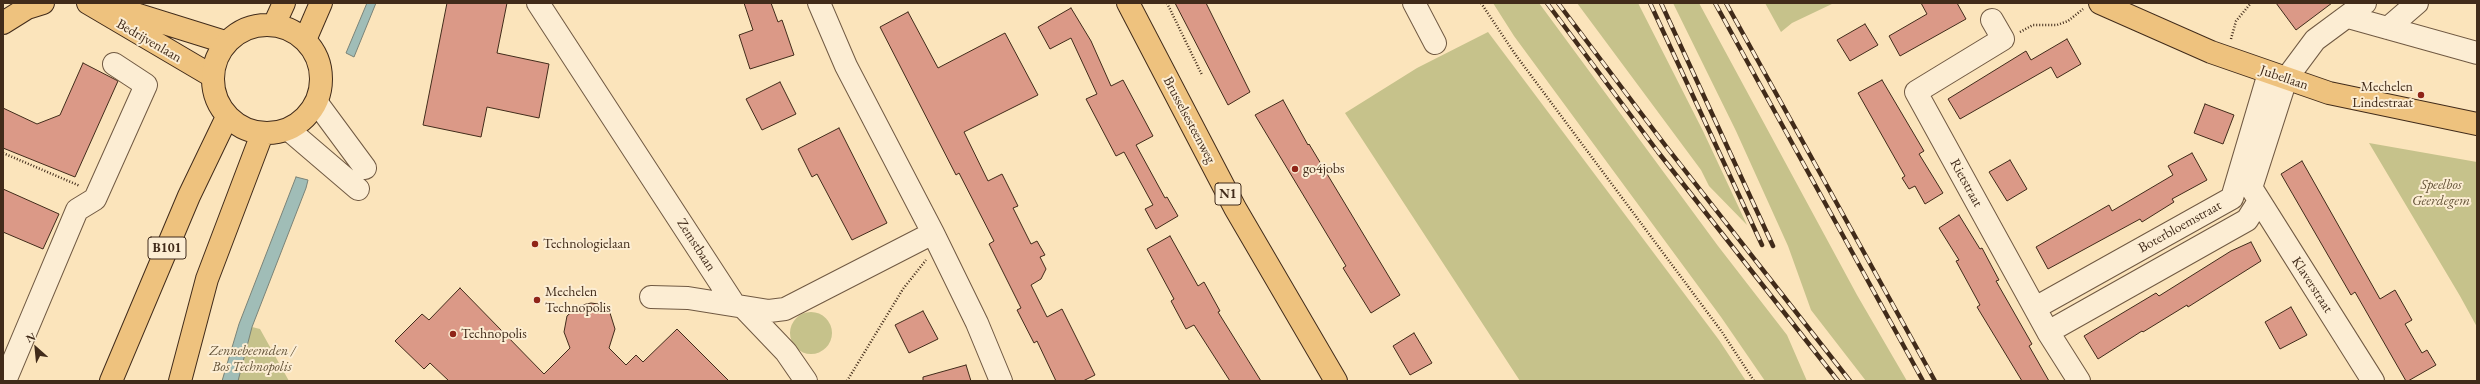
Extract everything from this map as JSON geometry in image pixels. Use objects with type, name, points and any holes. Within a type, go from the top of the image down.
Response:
[{"type":"main road","points":[[3,23],[27,8],[43,3]]},
{"type":"main road","name":"Bedrijvenlaan","points":[[88,3],[212,76]]},
{"type":"main road","name":"Bedrijvenlaan","points":[[98,3],[225,42]]},
{"type":"main road","points":[[274,25],[284,3]]},
{"type":"main road","points":[[305,40],[322,3]]},
{"type":"main road","name":"Brusselsesteenweg","points":[[1128,3],[1236,208],[1336,381]]},
{"type":"main road","name":"Jubellaan","points":[[2092,5],[2224,57],[2331,94],[2477,124]]},
{"type":"main road","points":[[274,25],[284,27],[305,40],[313,51],[319,67],[321,80],[317,103],[310,114],[289,130],[262,134],[249,131],[227,117],[216,99],[212,76],[214,61],[225,42],[248,28],[274,25]]},
{"type":"main road","name":"B101","points":[[111,381],[189,196],[227,117]]},
{"type":"main road","points":[[180,381],[207,279],[262,134]]},
{"type":"street","name":"Zemstbaan","points":[[538,3],[739,305],[786,352],[806,381]]},
{"type":"street","points":[[819,3],[846,66],[936,239],[1001,381]]},
{"type":"street","points":[[1414,3],[1435,43]]},
{"type":"street","points":[[2277,76],[2316,40],[2365,3]]},
{"type":"street","points":[[2388,28],[2417,3]]},
{"type":"street","points":[[2348,16],[2477,53]]},
{"type":"street","points":[[1992,20],[2003,39]]},
{"type":"street","name":"Rietstraat","points":[[2003,39],[1916,92],[2048,332],[2078,381]]},
{"type":"street","points":[[5,381],[76,210],[95,199],[146,85],[114,64]]},
{"type":"street","name":"Boterbloemstraat","points":[[2048,332],[2247,220],[2249,191],[2277,76]]},
{"type":"street","points":[[317,103],[365,168]]},
{"type":"street","points":[[289,130],[358,189]]},
{"type":"street","name":"Boterbloemstraat","points":[[2035,308],[2232,198],[2249,191]]},
{"type":"street","name":"Klaverstraat","points":[[2249,191],[2373,381]]},
{"type":"street","points":[[651,297],[739,305],[770,310],[785,309],[936,239]]},
{"type":"path","points":[[1167,3],[1202,75]]},
{"type":"path","points":[[1481,3],[1515,54],[1722,332],[1754,381]]},
{"type":"path","points":[[2224,57],[2236,21],[2251,3]]},
{"type":"path","points":[[2003,39],[2033,25],[2057,25],[2068,21],[2092,5]]},
{"type":"path","points":[[3,153],[82,187],[76,210]]},
{"type":"path","points":[[847,381],[903,289],[936,239]]},
{"type":"green space","points":[[1493,3],[1539,3],[1718,246],[1787,335],[1807,381],[1765,381],[1721,317],[1514,36]]},
{"type":"green space","points":[[1577,3],[1638,3],[1703,131],[1747,225],[1709,186],[1701,170]]},
{"type":"green space","points":[[1673,3],[1699,3],[1857,295],[1907,381],[1866,381],[1811,310],[1788,246],[1736,131]]},
{"type":"green space","points":[[1765,3],[1834,3],[1792,23],[1781,32]]},
{"type":"green space","points":[[1488,32],[1719,340],[1746,381],[1520,381],[1345,113],[1417,68]]},
{"type":"green space","name":"Speelbos Geerdegem","points":[[2369,143],[2477,162],[2477,327],[2460,296]]},
{"type":"green space","points":[[811,312],[826,318],[832,333],[826,348],[811,354],[796,348],[790,333],[796,318]]},
{"type":"green space","name":"Zennebeemden / Bos Technopolis","points":[[252,327],[260,329],[289,381],[222,381],[227,363]]},
{"type":"water","points":[[367,3],[376,3],[354,57],[346,53]]},
{"type":"water","points":[[296,177],[308,180],[306,188],[252,327],[238,381],[222,381],[239,324]]},
{"type":"building","points":[[447,3],[507,3],[497,53],[549,64],[539,118],[487,107],[481,137],[423,125]]},
{"type":"building","points":[[744,3],[771,3],[778,22],[782,20],[794,55],[750,69],[739,35],[753,30]]},
{"type":"building","points":[[1175,3],[1206,3],[1250,92],[1228,105]]},
{"type":"building","points":[[1921,3],[1957,3],[1966,19],[1900,56],[1889,36],[1927,14]]},
{"type":"building","points":[[2276,3],[2332,3],[2296,30]]},
{"type":"building","points":[[1071,8],[1091,41],[1111,86],[1123,80],[1153,136],[1136,145],[1165,198],[1167,197],[1178,216],[1156,229],[1145,209],[1153,205],[1124,152],[1116,156],[1086,99],[1097,94],[1071,38],[1050,49],[1038,27]]},
{"type":"building","points":[[908,12],[938,68],[1005,33],[1038,95],[964,132],[988,181],[1002,174],[1018,206],[1013,208],[1031,244],[1037,241],[1045,255],[1040,257],[1046,269],[1041,279],[1031,285],[1047,317],[1062,309],[1095,375],[1083,381],[1056,381],[1037,341],[1034,343],[1017,310],[1021,308],[989,244],[994,241],[959,173],[956,175],[880,27]]},
{"type":"building","points":[[1865,24],[1878,45],[1850,61],[1837,40]]},
{"type":"building","points":[[2067,39],[2081,64],[2057,78],[2051,67],[1960,119],[1948,99],[2026,51],[2031,60]]},
{"type":"building","points":[[83,63],[118,81],[75,177],[3,148],[3,108],[37,124],[60,115]]},
{"type":"building","points":[[1882,80],[1924,151],[1919,154],[1943,193],[1925,204],[1915,186],[1909,189],[1902,178],[1905,176],[1858,93]]},
{"type":"building","points":[[780,82],[796,114],[762,130],[746,99]]},
{"type":"building","points":[[1283,100],[1308,145],[1309,144],[1400,295],[1371,313],[1343,268],[1346,266],[1255,115]]},
{"type":"building","points":[[2205,104],[2234,115],[2223,144],[2194,133]]},
{"type":"building","points":[[839,128],[887,223],[852,240],[817,174],[812,177],[798,149]]},
{"type":"building","points":[[2192,153],[2207,180],[2172,199],[2174,202],[2142,222],[2140,219],[2048,269],[2036,247],[2109,205],[2112,211],[2173,175],[2168,166]]},
{"type":"building","points":[[2010,160],[2027,189],[2007,201],[1989,172]]},
{"type":"building","points":[[2302,161],[2380,299],[2395,290],[2412,320],[2405,324],[2422,353],[2427,350],[2436,365],[2408,381],[2406,381],[2355,292],[2351,295],[2281,174]]},
{"type":"building","points":[[3,189],[59,214],[43,249],[3,232]]},
{"type":"building","points":[[1959,215],[1980,249],[1982,248],[1999,280],[1996,281],[2032,344],[2029,346],[2049,381],[2022,381],[1977,307],[1980,305],[1956,261],[1959,260],[1939,228]]},
{"type":"building","points":[[1170,236],[1198,286],[1204,282],[1220,311],[1218,312],[1261,381],[1230,381],[1194,325],[1186,329],[1171,301],[1174,299],[1147,249]]},
{"type":"building","points":[[2251,242],[2261,261],[2188,307],[2187,305],[2098,359],[2084,336],[2156,293],[2159,296],[2231,251]]},
{"type":"building","name":"Technopolis","points":[[460,288],[544,374],[570,348],[564,332],[567,316],[578,306],[591,303],[598,304],[610,313],[615,329],[609,348],[626,365],[636,355],[643,362],[677,329],[729,381],[449,381],[430,363],[424,369],[395,341],[422,314],[429,320]]},
{"type":"building","points":[[2291,307],[2307,335],[2280,349],[2265,322]]},
{"type":"building","points":[[923,311],[938,339],[909,353],[895,325]]},
{"type":"building","points":[[1414,333],[1432,363],[1410,375],[1393,346]]},
{"type":"building","points":[[966,365],[971,381],[923,381],[923,377]]},
{"type":"railway","points":[[1547,3],[1658,152],[1838,381]]},
{"type":"railway","points":[[1558,3],[1665,145],[1850,381]]},
{"type":"railway","points":[[1650,3],[1762,245]]},
{"type":"railway","points":[[1661,3],[1773,246]]},
{"type":"railway","points":[[1715,3],[1923,381]]},
{"type":"railway","points":[[1726,3],[1935,381]]},
{"type":"place","name":"Mechelen Lindestraat","points":[[2421,95]]},
{"type":"place","name":"go4jobs","points":[[1295,169]]},
{"type":"place","name":"Technologielaan","points":[[535,244]]},
{"type":"place","name":"Mechelen Technopolis","points":[[537,300]]},
{"type":"place","name":"Technopolis","points":[[453,334]]}]
